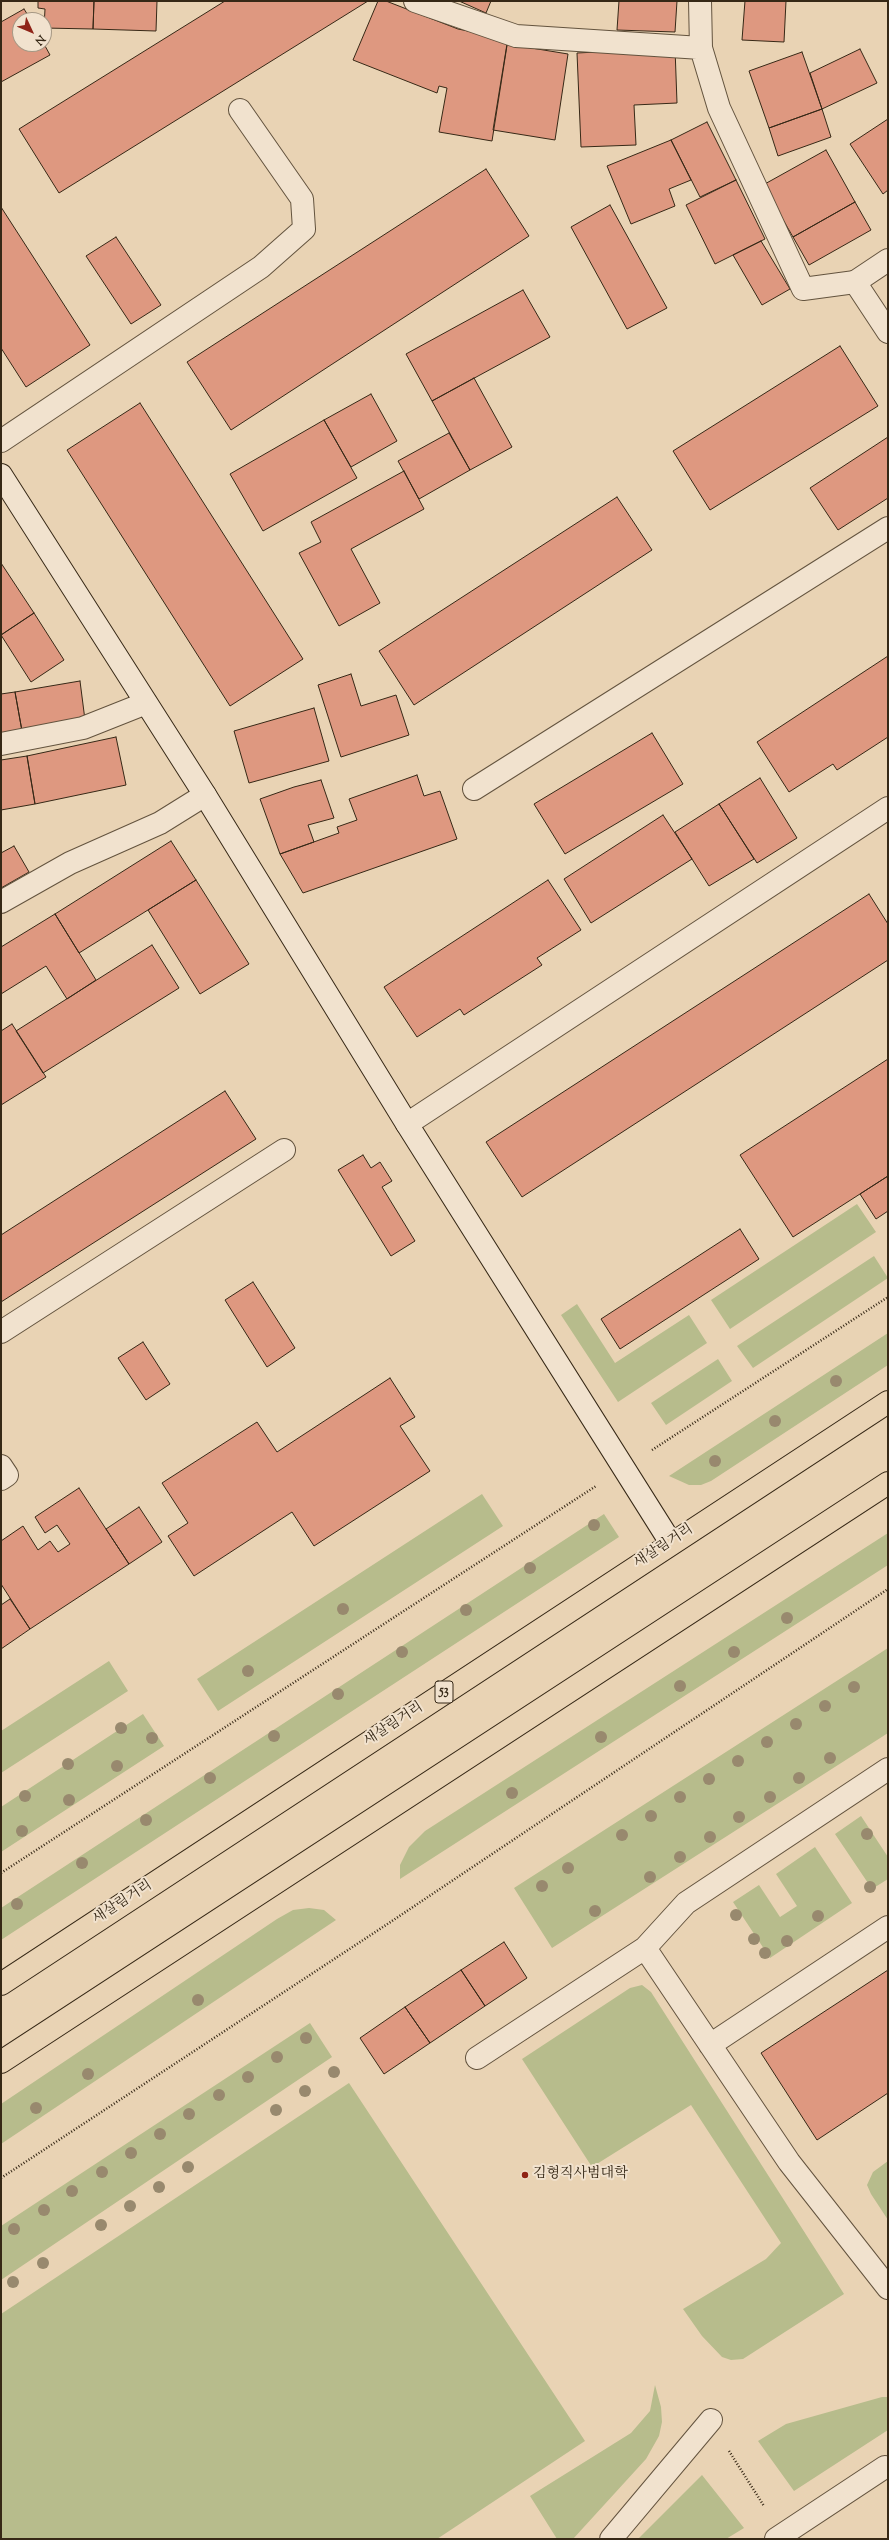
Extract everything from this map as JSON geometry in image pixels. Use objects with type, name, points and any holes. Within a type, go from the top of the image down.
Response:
[{"type":"main road","name":"새살림거리","points":[[1,1984],[671,1542],[888,1402]]},
{"type":"main road","points":[[1,2062],[888,1483]]},
{"type":"street","points":[[415,1],[516,36],[701,48]]},
{"type":"street","points":[[700,1],[701,48],[719,108],[803,289],[856,282],[888,260]]},
{"type":"street","points":[[1,441],[261,267],[304,229],[302,199],[240,110]]},
{"type":"street","points":[[856,282],[888,332]]},
{"type":"street","points":[[1,476],[205,794],[407,1124],[671,1542]]},
{"type":"street","points":[[474,789],[888,528]]},
{"type":"street","points":[[1,744],[83,728],[146,703]]},
{"type":"street","points":[[1,902],[70,863],[160,823],[205,794]]},
{"type":"street","points":[[407,1124],[888,808]]},
{"type":"street","points":[[1,1332],[284,1150]]},
{"type":"street","points":[[1,1466],[7,1475],[1,1479]]},
{"type":"street","points":[[477,2058],[645,1948],[686,1904],[886,1774]]},
{"type":"street","points":[[710,2045],[888,1927]]},
{"type":"street","points":[[645,1948],[789,2162],[888,2288]]},
{"type":"street","points":[[611,2539],[711,2420]]},
{"type":"street","points":[[776,2539],[885,2467]]},
{"type":"path","points":[[1,1873],[888,1297]]},
{"type":"path","points":[[1,2178],[389,1924],[888,1589]]},
{"type":"path","points":[[734,2459],[765,2508]]},
{"type":"green space","points":[[857,1204],[876,1232],[730,1329],[711,1300]]},
{"type":"green space","points":[[874,1256],[888,1278],[753,1368],[737,1346]]},
{"type":"green space","points":[[577,1304],[615,1363],[689,1315],[707,1343],[618,1402],[561,1315]]},
{"type":"green space","points":[[888,1333],[888,1365],[711,1481],[701,1485],[689,1485],[669,1476]]},
{"type":"green space","points":[[718,1359],[732,1381],[666,1425],[651,1403]]},
{"type":"green space","points":[[482,1494],[503,1526],[218,1711],[197,1679]]},
{"type":"green space","points":[[604,1514],[619,1537],[1,1940],[1,1908]]},
{"type":"green space","points":[[888,1533],[888,1565],[400,1879],[400,1865],[409,1847],[425,1831]]},
{"type":"green space","points":[[888,1648],[888,1733],[552,1948],[514,1888]]},
{"type":"green space","points":[[109,1661],[128,1691],[1,1773],[1,1731]]},
{"type":"green space","points":[[143,1714],[164,1746],[1,1852],[1,1807]]},
{"type":"green space","points":[[861,1816],[888,1857],[888,1879],[872,1889],[835,1834]]},
{"type":"green space","points":[[815,1847],[852,1903],[770,1958],[733,1902],[759,1885],[780,1917],[797,1906],[776,1874]]},
{"type":"green space","points":[[309,1908],[324,1910],[336,1920],[1,2144],[1,2104],[277,1919],[293,1910]]},
{"type":"green space","points":[[642,1985],[651,1992],[844,2294],[743,2359],[731,2360],[722,2357],[702,2336],[683,2309],[766,2259],[781,2243],[691,2105],[592,2167],[522,2059],[630,1988]]},
{"type":"green space","points":[[310,2023],[332,2057],[1,2280],[1,2226]]},
{"type":"green space","points":[[349,2083],[585,2441],[437,2539],[1,2539],[1,2314]]},
{"type":"green space","points":[[888,2161],[888,2220],[871,2194],[867,2185],[873,2172]]},
{"type":"green space","points":[[655,2385],[661,2407],[662,2422],[659,2436],[646,2459],[573,2539],[557,2539],[530,2496],[631,2433],[650,2411]]},
{"type":"green space","points":[[882,2397],[888,2397],[888,2430],[794,2491],[758,2441],[786,2424]]},
{"type":"green space","points":[[702,2475],[744,2528],[726,2539],[638,2539]]},
{"type":"building","points":[[38,1],[94,1],[93,29],[52,28],[52,12],[45,12],[45,9],[38,8]]},
{"type":"building","points":[[94,1],[157,1],[156,31],[93,29]]},
{"type":"building","points":[[225,1],[368,1],[59,193],[19,129]]},
{"type":"building","points":[[378,1],[386,1],[458,29],[508,39],[492,141],[439,132],[447,88],[439,86],[437,93],[353,60]]},
{"type":"building","points":[[459,1],[491,1],[486,13]]},
{"type":"building","points":[[619,1],[677,1],[675,32],[617,30]]},
{"type":"building","points":[[745,1],[786,1],[784,42],[742,40]]},
{"type":"building","points":[[24,9],[26,12],[19,12]]},
{"type":"building","points":[[12,16],[12,52],[48,52],[50,55],[1,82],[1,22]]},
{"type":"building","points":[[507,44],[568,54],[555,140],[493,130]]},
{"type":"building","points":[[675,48],[677,103],[634,105],[636,145],[581,147],[577,53]]},
{"type":"building","points":[[860,49],[877,83],[822,109],[810,73]]},
{"type":"building","points":[[802,52],[822,109],[769,128],[749,71]]},
{"type":"building","points":[[822,109],[831,137],[778,156],[769,128]]},
{"type":"building","points":[[888,119],[888,190],[883,194],[850,144]]},
{"type":"building","points":[[707,122],[736,180],[700,197],[671,140]]},
{"type":"building","points":[[671,140],[691,180],[669,189],[675,206],[631,224],[607,166]]},
{"type":"building","points":[[826,150],[855,202],[793,237],[763,185]]},
{"type":"building","points":[[486,169],[529,236],[231,430],[187,362]]},
{"type":"building","points":[[736,180],[765,239],[715,264],[686,205]]},
{"type":"building","points":[[855,202],[871,230],[809,265],[793,237]]},
{"type":"building","points":[[610,205],[667,308],[627,329],[571,227]]},
{"type":"building","points":[[1,207],[90,345],[26,387],[1,348]]},
{"type":"building","points":[[116,237],[161,305],[131,324],[86,256]]},
{"type":"building","points":[[761,241],[790,289],[762,305],[733,255]]},
{"type":"building","points":[[523,290],[550,337],[432,401],[406,354]]},
{"type":"building","points":[[840,346],[878,406],[710,510],[673,451]]},
{"type":"building","points":[[474,378],[512,447],[470,470],[432,401]]},
{"type":"building","points":[[371,394],[397,441],[351,467],[324,420]]},
{"type":"building","points":[[140,403],[303,659],[230,706],[67,450]]},
{"type":"building","points":[[324,420],[357,478],[263,531],[230,474]]},
{"type":"building","points":[[449,433],[470,470],[419,499],[398,461]]},
{"type":"building","points":[[888,437],[888,498],[838,530],[810,488]]},
{"type":"building","points":[[404,471],[424,509],[351,549],[380,603],[339,626],[299,553],[321,542],[311,522]]},
{"type":"building","points":[[617,497],[652,550],[414,705],[379,651]]},
{"type":"building","points":[[1,563],[34,613],[1,635]]},
{"type":"building","points":[[34,613],[64,660],[31,682],[1,635]]},
{"type":"building","points":[[888,656],[888,737],[837,770],[833,764],[789,792],[757,742]]},
{"type":"building","points":[[351,674],[361,706],[396,695],[409,735],[341,757],[318,685]]},
{"type":"building","points":[[80,681],[85,720],[22,731],[15,692]]},
{"type":"building","points":[[15,692],[22,731],[1,733],[1,694]]},
{"type":"building","points":[[314,708],[329,761],[249,783],[234,731]]},
{"type":"building","points":[[652,733],[683,784],[565,854],[534,804]]},
{"type":"building","points":[[116,737],[126,785],[35,804],[27,756]]},
{"type":"building","points":[[27,756],[35,804],[1,810],[1,760]]},
{"type":"building","points":[[417,775],[424,796],[440,791],[457,839],[303,893],[280,854],[339,833],[337,827],[357,820],[349,799]]},
{"type":"building","points":[[760,778],[797,838],[757,863],[719,804]]},
{"type":"building","points":[[321,780],[334,818],[308,825],[314,842],[280,854],[260,799],[294,787]]},
{"type":"building","points":[[719,804],[754,859],[709,886],[675,832]]},
{"type":"building","points":[[663,815],[692,859],[591,923],[564,879]]},
{"type":"building","points":[[171,841],[196,880],[79,953],[55,914]]},
{"type":"building","points":[[14,846],[29,872],[1,888],[1,853]]},
{"type":"building","points":[[196,880],[249,964],[200,994],[148,910]]},
{"type":"building","points":[[548,880],[581,930],[537,958],[542,965],[464,1015],[460,1009],[417,1037],[384,987]]},
{"type":"building","points":[[869,894],[888,924],[888,960],[522,1197],[486,1142]]},
{"type":"building","points":[[55,914],[96,980],[67,999],[46,966],[1,994],[1,947]]},
{"type":"building","points":[[152,945],[179,988],[43,1073],[16,1031]]},
{"type":"building","points":[[12,1024],[46,1077],[1,1105],[1,1031]]},
{"type":"building","points":[[888,1059],[888,1176],[793,1237],[740,1155]]},
{"type":"building","points":[[225,1091],[256,1139],[1,1302],[1,1235]]},
{"type":"building","points":[[363,1155],[371,1168],[380,1162],[392,1181],[382,1187],[415,1241],[391,1256],[338,1170]]},
{"type":"building","points":[[888,1176],[888,1211],[876,1219],[860,1194]]},
{"type":"building","points":[[740,1229],[759,1259],[620,1349],[601,1319]]},
{"type":"building","points":[[253,1282],[295,1348],[267,1367],[225,1300]]},
{"type":"building","points":[[143,1342],[170,1384],[146,1400],[118,1358]]},
{"type":"building","points":[[390,1378],[415,1417],[400,1426],[430,1471],[314,1546],[292,1512],[194,1576],[168,1536],[188,1523],[162,1483],[257,1422],[277,1452]]},
{"type":"building","points":[[79,1488],[129,1564],[30,1629],[1,1584],[1,1541],[23,1526],[38,1550],[50,1541],[58,1552],[70,1544],[57,1525],[45,1533],[35,1517]]},
{"type":"building","points":[[139,1507],[162,1542],[129,1564],[106,1529]]},
{"type":"building","points":[[10,1599],[30,1629],[1,1649],[1,1605]]},
{"type":"building","points":[[504,1942],[527,1978],[485,2006],[461,1970]]},
{"type":"building","points":[[461,1970],[485,2006],[430,2043],[405,2007]]},
{"type":"building","points":[[888,1970],[888,2093],[817,2140],[761,2053]]},
{"type":"building","points":[[405,2007],[430,2043],[384,2074],[360,2038]]},
{"type":"place","name":"김형직사범대학","points":[[525,2175]]}]
